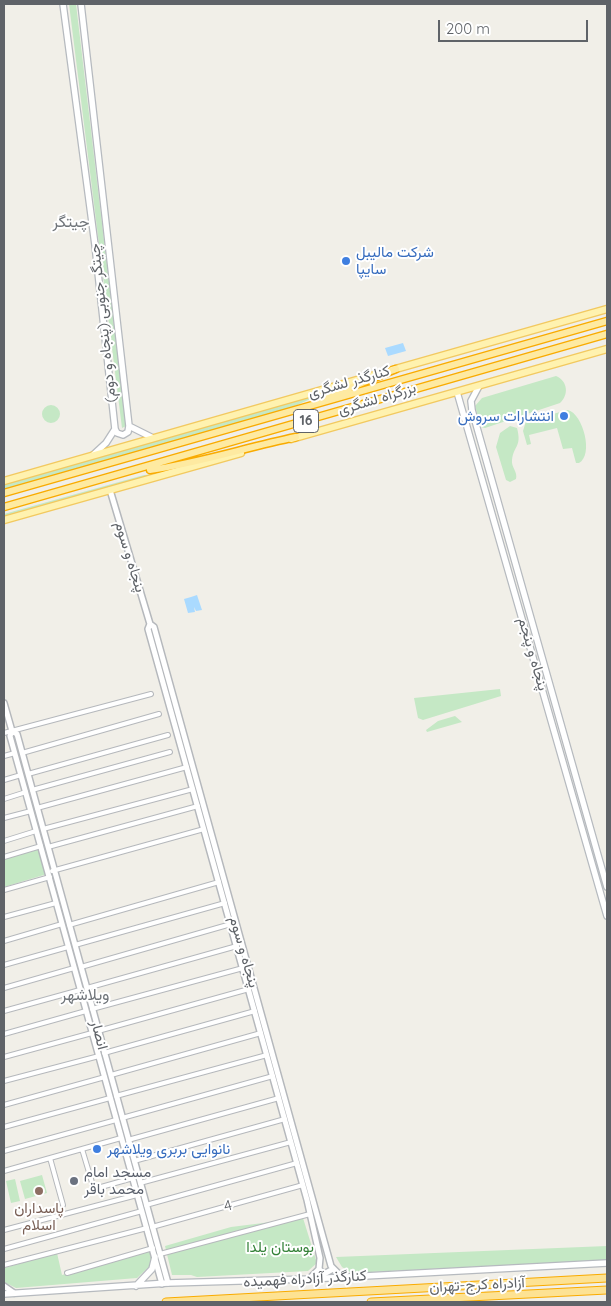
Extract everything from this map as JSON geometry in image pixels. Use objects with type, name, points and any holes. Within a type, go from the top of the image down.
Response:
[{"type":"highway","name":"بزرگراه لشگری","points":[[4,493],[607,321]]},
{"type":"highway","name":"بزرگراه لشگری","points":[[4,507],[607,334]]},
{"type":"highway","points":[[304,407],[396,369]]},
{"type":"highway","points":[[124,474],[184,465],[237,450],[296,437]]},
{"type":"highway","name":"آزادراه کرج-تهران","points":[[166,1302],[607,1278]]},
{"type":"highway","points":[[370,1302],[607,1290]]},
{"type":"main road","name":"چیتگر جنوبی (پنجاه و دوم)","points":[[63,4],[95,245],[114,429]]},
{"type":"main road","name":"چیتگر جنوبی (پنجاه و دوم)","points":[[81,4],[129,426]]},
{"type":"main road","name":"کنارگذر لشگری","points":[[4,481],[607,309]]},
{"type":"main road","points":[[4,520],[607,349]]},
{"type":"main road","points":[[460,408],[472,405],[479,386]]},
{"type":"main road","name":"پنجاه و پنجم","points":[[457,392],[460,408],[534,657],[607,916]]},
{"type":"main road","name":"پنجاه و پنجم","points":[[472,405],[607,887]]},
{"type":"main road","points":[[93,456],[106,443],[114,429],[117,433],[123,435],[128,432],[129,426],[154,438]]},
{"type":"main road","points":[[534,657],[542,654]]},
{"type":"main road","points":[[136,1286],[152,1269],[157,1256]]},
{"type":"main road","name":"کنارگذر آزادراه فهمیده","points":[[4,1294],[165,1283],[309,1279],[607,1263]]},
{"type":"street","name":"پنجاه و سوم","points":[[110,490],[150,624],[154,627],[310,1199],[333,1269]]},
{"type":"street","name":"پنجاه و سوم","points":[[150,624],[148,629],[248,989],[297,1164],[310,1199],[310,1214],[320,1258],[319,1269]]},
{"type":"street","points":[[4,733],[151,694]]},
{"type":"street","name":"انصار","points":[[4,703],[12,731],[10,736],[36,832],[75,944],[87,988],[89,1010]]},
{"type":"street","points":[[22,753],[159,714]]},
{"type":"street","name":"انصار","points":[[12,731],[17,734],[48,847],[56,903],[80,990],[89,1010],[108,1076],[137,1194],[165,1283]]},
{"type":"street","points":[[28,774],[168,734]]},
{"type":"street","points":[[32,790],[170,752]]},
{"type":"street","points":[[4,756],[15,753]]},
{"type":"street","points":[[37,808],[187,766]]},
{"type":"street","points":[[4,780],[21,775]]},
{"type":"street","points":[[43,830],[193,789]]},
{"type":"street","points":[[4,799],[26,792]]},
{"type":"street","points":[[48,847],[198,806]]},
{"type":"street","points":[[4,818],[31,811]]},
{"type":"street","points":[[4,890],[51,873],[204,829]]},
{"type":"street","points":[[4,841],[36,832]]},
{"type":"street","points":[[4,857],[41,846]]},
{"type":"street","points":[[69,924],[219,882]]},
{"type":"street","points":[[4,917],[56,903]]},
{"type":"street","points":[[75,944],[225,903]]},
{"type":"street","points":[[4,941],[62,924]]},
{"type":"street","points":[[81,967],[231,924]]},
{"type":"street","points":[[87,988],[237,946]]},
{"type":"street","points":[[4,965],[68,947]]},
{"type":"street","points":[[4,988],[74,968]]},
{"type":"street","points":[[4,1034],[243,968]]},
{"type":"street","points":[[4,1057],[248,989]]},
{"type":"street","points":[[4,1011],[80,990]]},
{"type":"street","points":[[4,1081],[255,1011]]},
{"type":"street","points":[[4,1105],[261,1033]]},
{"type":"street","points":[[4,1127],[267,1054]]},
{"type":"street","points":[[4,1151],[273,1076]]},
{"type":"street","points":[[128,1140],[279,1098]]},
{"type":"street","name":"انصار","points":[[119,1119],[134,1161],[146,1205],[153,1248],[157,1256]]},
{"type":"street","points":[[134,1161],[285,1120]]},
{"type":"street","points":[[4,1171],[122,1138]]},
{"type":"street","points":[[140,1183],[291,1142]]},
{"type":"street","points":[[82,1149],[94,1189],[133,1178]]},
{"type":"street","points":[[50,1158],[63,1205]]},
{"type":"street","points":[[146,1205],[297,1164]]},
{"type":"street","name":"4","points":[[4,1266],[149,1228],[303,1184]]},
{"type":"street","points":[[4,1230],[137,1194]]},
{"type":"street","points":[[4,1249],[142,1211]]},
{"type":"street","points":[[157,1256],[310,1214]]},
{"type":"street","points":[[67,1273],[153,1248]]},
{"type":"street","points":[[309,1279],[319,1269],[324,1274],[333,1269],[342,1277]]},
{"type":"street","points":[[4,1286],[14,1293]]},
{"type":"green space","points":[[69,4],[76,4],[126,426],[122,428]]},
{"type":"green space","points":[[556,376],[563,381],[566,388],[565,396],[560,403],[485,428],[481,427],[475,406],[482,398]]},
{"type":"green space","points":[[324,393],[288,409],[4,490],[4,484]]},
{"type":"green space","points":[[51,405],[57,408],[60,414],[57,420],[51,423],[45,420],[42,414],[45,408]]},
{"type":"green space","points":[[568,410],[578,419],[585,435],[586,452],[579,463],[576,463],[572,448],[563,449],[557,428],[529,435],[531,444],[527,445],[523,431],[526,421]]},
{"type":"green space","points":[[510,426],[517,428],[519,439],[512,460],[516,479],[510,482],[506,480],[496,447],[500,433]]},
{"type":"green space","points":[[158,474],[4,518],[4,514],[144,475]]},
{"type":"green space","points":[[500,689],[501,696],[423,720],[418,718],[414,698]]},
{"type":"green space","points":[[455,716],[462,722],[427,732],[426,730],[438,721]]},
{"type":"green space","points":[[39,848],[47,874],[4,887],[4,858]]},
{"type":"green space","points":[[42,1175],[47,1193],[25,1199],[20,1181]]},
{"type":"green space","points":[[15,1179],[20,1201],[11,1203],[6,1181]]},
{"type":"green space","name":"بوستان یلدا","points":[[303,1218],[317,1263],[308,1271],[197,1277],[191,1275],[172,1275],[165,1246],[231,1227]]},
{"type":"green space","points":[[607,1246],[607,1260],[351,1273],[342,1267],[336,1257]]},
{"type":"green space","points":[[151,1250],[152,1264],[137,1278],[16,1288],[4,1282],[4,1268],[57,1253],[62,1275]]},
{"type":"water","points":[[403,343],[406,351],[388,356],[385,348]]},
{"type":"water","points":[[197,595],[202,610],[196,611],[194,607],[195,612],[188,613],[184,599]]},
{"type":"place","name":"شرکت مالیبل سایپا","points":[[346,261]]},
{"type":"place","name":"انتشارات سروش","points":[[564,416]]},
{"type":"place","name":"نانوایی بربری ویلاشهر","points":[[97,1149]]},
{"type":"place","name":"مسجد امام محمد باقر","points":[[74,1181]]},
{"type":"place","name":"پاسداران اسلام","points":[[39,1191]]},
{"type":"district","name":"چیتگر","points":[[71,222]]},
{"type":"district","name":"ویلاشهر","points":[[85,995]]}]
